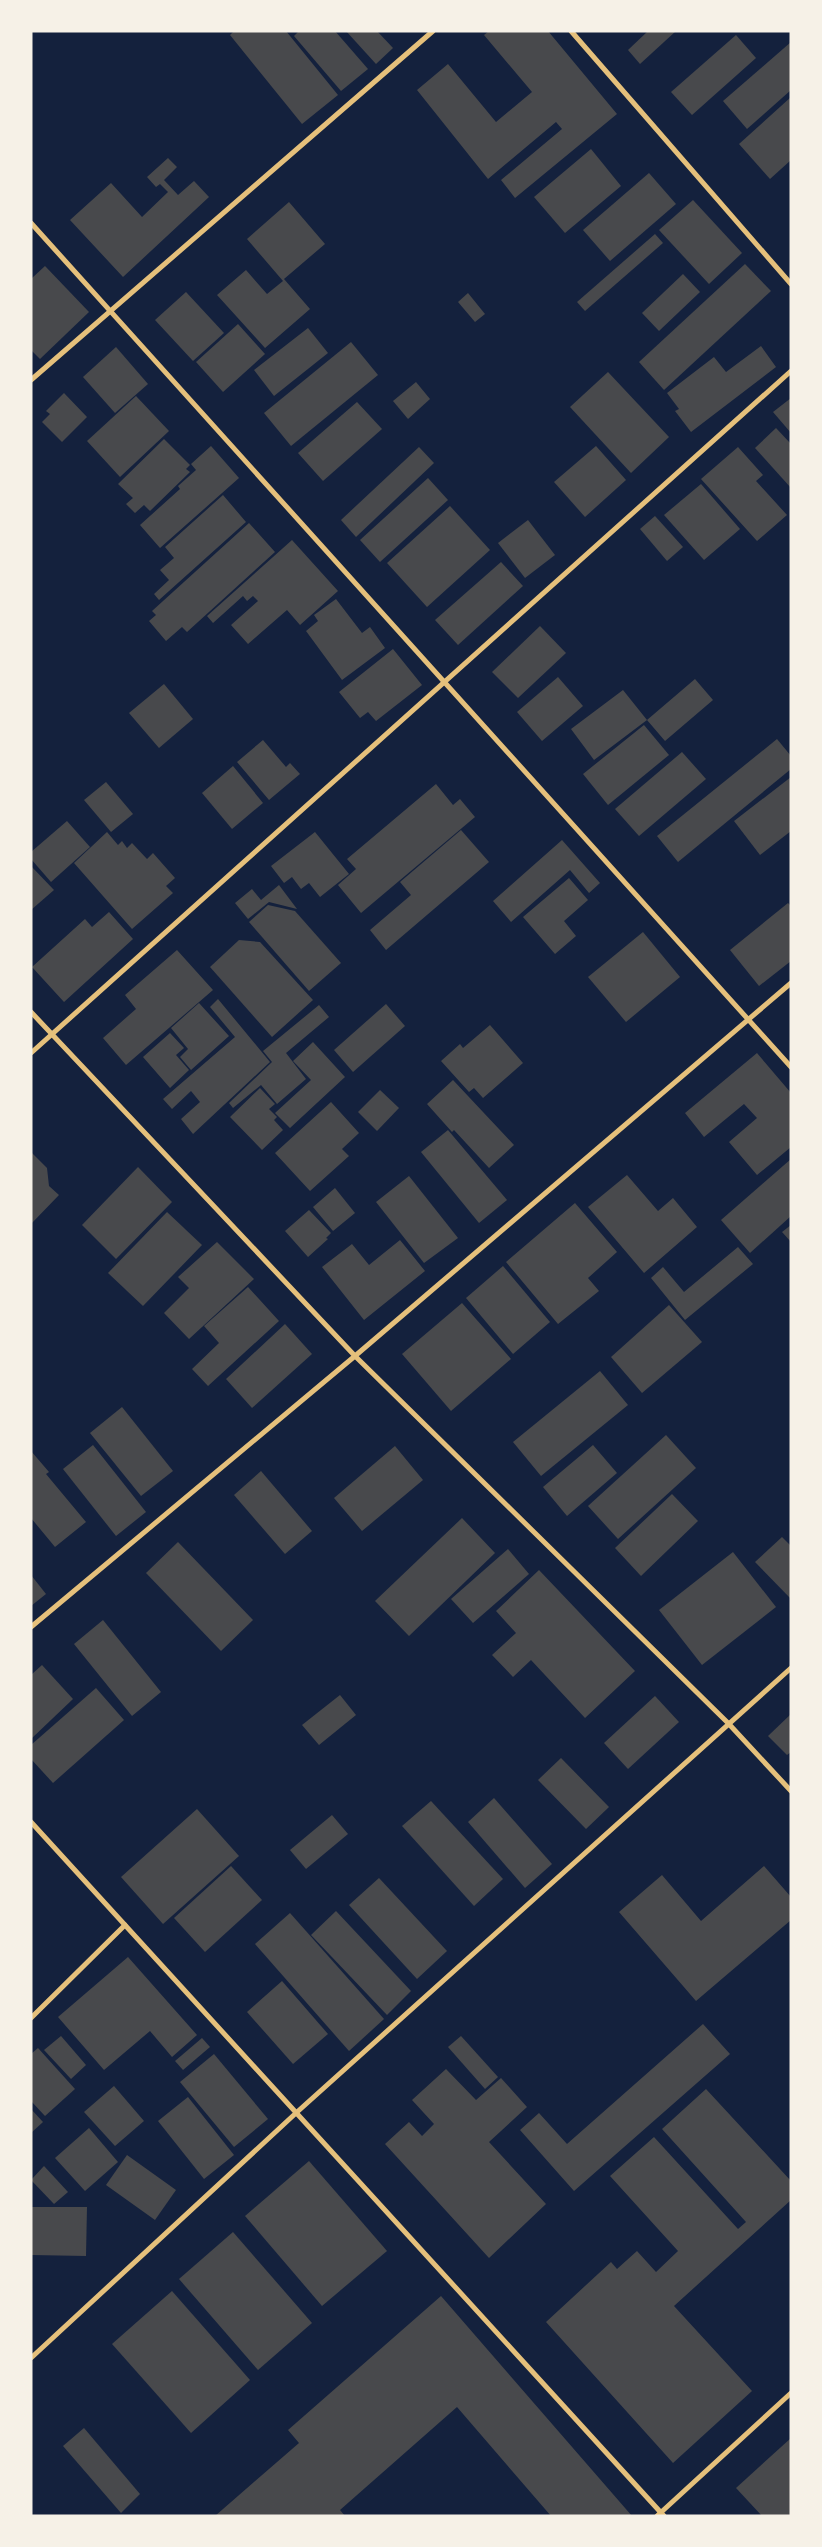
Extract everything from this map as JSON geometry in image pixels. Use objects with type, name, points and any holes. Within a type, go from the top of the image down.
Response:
[{"type":"street","points":[[31,380],[433,31]]},
{"type":"street","points":[[571,31],[791,284]]},
{"type":"street","points":[[31,223],[791,1067]]},
{"type":"street","points":[[31,1053],[444,680],[791,371]]},
{"type":"street","points":[[31,1627],[354,1356],[791,983]]},
{"type":"street","points":[[31,1012],[354,1356],[728,1723],[791,1791]]},
{"type":"street","points":[[31,2358],[296,2113],[791,1668]]},
{"type":"street","points":[[31,1822],[660,2515],[791,2392]]},
{"type":"street","points":[[31,2018],[125,1925]]},
{"type":"building","points":[[234,31],[286,31],[338,95],[302,124],[230,35]]},
{"type":"building","points":[[299,31],[335,31],[368,69],[341,91],[294,36]]},
{"type":"building","points":[[346,31],[377,31],[393,48],[376,64]]},
{"type":"building","points":[[489,31],[548,31],[617,114],[515,198],[501,180],[562,129],[556,122],[488,179],[417,90],[448,64],[496,122],[532,92],[484,35]]},
{"type":"building","points":[[648,31],[676,31],[640,64],[628,50]]},
{"type":"building","points":[[736,35],[756,58],[692,115],[671,92]]},
{"type":"building","points":[[791,42],[791,90],[747,129],[723,101]]},
{"type":"building","points":[[791,97],[791,160],[770,179],[739,144]]},
{"type":"building","points":[[591,149],[621,186],[565,233],[534,197]]},
{"type":"building","points":[[168,158],[177,167],[164,180],[178,195],[194,181],[209,197],[123,277],[70,220],[111,183],[142,217],[168,192],[160,184],[156,187],[147,177]]},
{"type":"building","points":[[649,173],[676,204],[610,261],[583,230]]},
{"type":"building","points":[[693,200],[742,253],[709,284],[659,230]]},
{"type":"building","points":[[289,202],[325,244],[284,279],[310,309],[265,348],[217,295],[246,270],[267,294],[283,281],[247,239]]},
{"type":"building","points":[[655,234],[663,243],[585,311],[577,302]]},
{"type":"building","points":[[745,264],[771,291],[664,390],[639,362]]},
{"type":"building","points":[[45,266],[89,312],[40,359],[31,350],[31,279]]},
{"type":"building","points":[[683,274],[700,292],[659,331],[642,313]]},
{"type":"building","points":[[186,292],[224,333],[193,361],[155,320]]},
{"type":"building","points":[[468,293],[485,314],[475,322],[458,302]]},
{"type":"building","points":[[238,324],[265,354],[223,392],[196,362]]},
{"type":"building","points":[[308,328],[328,353],[274,396],[254,370]]},
{"type":"building","points":[[351,342],[378,375],[291,446],[264,413]]},
{"type":"building","points":[[761,346],[776,367],[691,432],[675,411],[679,409],[667,393],[714,357],[726,372]]},
{"type":"building","points":[[116,347],[148,384],[115,413],[83,377]]},
{"type":"building","points":[[608,372],[669,437],[631,473],[570,407]]},
{"type":"building","points":[[416,382],[430,399],[408,419],[393,401]]},
{"type":"building","points":[[64,393],[87,417],[62,442],[42,422],[50,414],[46,411]]},
{"type":"building","points":[[136,396],[169,431],[120,477],[87,441]]},
{"type":"building","points":[[791,398],[791,433],[773,412]]},
{"type":"building","points":[[357,402],[382,429],[323,481],[298,453]]},
{"type":"building","points":[[776,428],[791,444],[791,488],[755,448]]},
{"type":"building","points":[[164,439],[190,465],[186,469],[190,472],[150,511],[144,505],[135,513],[126,504],[133,498],[118,484]]},
{"type":"building","points":[[211,446],[239,478],[160,548],[140,525],[180,489],[178,486],[196,470],[191,464]]},
{"type":"building","points":[[596,446],[626,480],[585,517],[554,482]]},
{"type":"building","points":[[419,447],[434,463],[356,537],[341,520]]},
{"type":"building","points":[[738,447],[763,475],[756,481],[787,515],[757,541],[701,479]]},
{"type":"building","points":[[428,478],[448,500],[380,562],[360,540]]},
{"type":"building","points":[[701,484],[740,529],[704,560],[664,515]]},
{"type":"building","points":[[223,495],[246,522],[159,600],[154,594],[169,580],[160,570],[174,558],[165,547]]},
{"type":"building","points":[[450,506],[490,550],[427,607],[387,563]]},
{"type":"building","points":[[655,516],[683,547],[667,561],[640,529]]},
{"type":"building","points":[[528,520],[555,555],[525,578],[498,543]]},
{"type":"building","points":[[249,523],[275,552],[187,632],[182,627],[166,641],[149,621],[156,615],[152,611]]},
{"type":"building","points":[[292,540],[338,591],[300,625],[287,610],[248,644],[231,625],[258,601],[253,596],[247,601],[243,596],[213,623],[207,616]]},
{"type":"building","points":[[501,562],[523,586],[458,645],[435,620]]},
{"type":"building","points":[[336,599],[362,633],[370,627],[385,648],[342,680],[306,631],[318,621],[314,615]]},
{"type":"building","points":[[540,626],[566,653],[518,698],[492,672]]},
{"type":"building","points":[[393,649],[422,685],[376,721],[368,712],[360,718],[339,692]]},
{"type":"building","points":[[558,677],[583,706],[542,741],[517,712]]},
{"type":"building","points":[[695,679],[713,700],[665,741],[647,720]]},
{"type":"building","points":[[164,684],[193,719],[159,748],[129,713]]},
{"type":"building","points":[[623,690],[647,720],[594,760],[571,729]]},
{"type":"building","points":[[644,725],[669,755],[608,805],[583,774]]},
{"type":"building","points":[[777,739],[791,756],[791,769],[678,862],[657,836]]},
{"type":"building","points":[[263,740],[286,767],[290,763],[300,774],[269,800],[237,762]]},
{"type":"building","points":[[682,752],[706,779],[639,836],[615,809]]},
{"type":"building","points":[[233,766],[263,803],[232,829],[202,793]]},
{"type":"building","points":[[791,777],[791,831],[760,855],[734,821]]},
{"type":"building","points":[[106,782],[133,814],[111,832],[84,800]]},
{"type":"building","points":[[436,784],[453,805],[460,799],[475,817],[361,913],[338,885],[356,869],[347,859]]},
{"type":"building","points":[[67,821],[90,847],[51,882],[31,859],[31,852]]},
{"type":"building","points":[[461,830],[489,862],[386,950],[370,930],[411,895],[400,882]]},
{"type":"building","points":[[107,832],[118,845],[122,841],[127,848],[132,843],[147,859],[153,853],[175,878],[166,886],[173,893],[132,929],[74,863]]},
{"type":"building","points":[[315,832],[349,874],[320,897],[309,883],[301,889],[292,877],[284,883],[271,866]]},
{"type":"building","points":[[562,840],[600,883],[589,893],[570,870],[511,922],[493,901]]},
{"type":"building","points":[[31,866],[54,890],[31,910]]},
{"type":"building","points":[[569,878],[588,900],[564,921],[576,936],[555,954],[523,917]]},
{"type":"building","points":[[279,885],[297,909],[269,902],[248,919],[235,903],[252,889],[261,900]]},
{"type":"building","points":[[788,903],[791,906],[791,961],[759,986],[730,950]]},
{"type":"building","points":[[268,905],[295,911],[341,963],[309,991],[249,922]]},
{"type":"building","points":[[109,912],[133,939],[64,1002],[32,967],[85,919],[92,927]]},
{"type":"building","points":[[643,932],[680,977],[626,1022],[588,977]]},
{"type":"building","points":[[239,940],[260,942],[313,1000],[272,1037],[210,967]]},
{"type":"building","points":[[177,950],[213,990],[126,1065],[103,1038],[136,1009],[125,995]]},
{"type":"building","points":[[218,999],[270,1062],[193,1134],[181,1119],[200,1102],[191,1091],[172,1109],[163,1099],[235,1037],[210,1007]]},
{"type":"building","points":[[199,1003],[229,1036],[191,1070],[180,1057],[188,1049],[171,1028]]},
{"type":"building","points":[[386,1004],[405,1026],[353,1072],[334,1050]]},
{"type":"building","points":[[319,1005],[329,1017],[286,1053],[306,1079],[277,1104],[261,1085],[233,1108],[229,1103],[272,1062],[263,1051]]},
{"type":"building","points":[[490,1025],[523,1063],[483,1098],[474,1088],[469,1092],[441,1061],[460,1044],[463,1048]]},
{"type":"building","points":[[170,1033],[184,1048],[176,1055],[189,1070],[170,1088],[143,1057]]},
{"type":"building","points":[[313,1042],[345,1077],[290,1128],[275,1113],[311,1080],[293,1061]]},
{"type":"building","points":[[757,1053],[791,1093],[791,1147],[757,1175],[729,1142],[757,1118],[744,1104],[704,1137],[685,1113]]},
{"type":"building","points":[[453,1080],[514,1145],[489,1168],[454,1130],[452,1132],[427,1104]]},
{"type":"building","points":[[260,1088],[275,1104],[269,1109],[277,1117],[274,1120],[283,1130],[262,1150],[230,1117]]},
{"type":"building","points":[[380,1090],[399,1108],[377,1131],[358,1112]]},
{"type":"building","points":[[331,1102],[359,1133],[342,1149],[349,1156],[310,1191],[275,1153]]},
{"type":"building","points":[[448,1130],[507,1200],[479,1223],[421,1152]]},
{"type":"building","points":[[31,1152],[47,1168],[49,1186],[59,1195],[31,1224]]},
{"type":"building","points":[[791,1159],[791,1216],[750,1253],[721,1220]]},
{"type":"building","points":[[138,1167],[172,1202],[116,1259],[82,1225]]},
{"type":"building","points":[[627,1175],[658,1211],[673,1198],[697,1227],[644,1273],[588,1207]]},
{"type":"building","points":[[409,1176],[458,1238],[424,1263],[376,1202]]},
{"type":"building","points":[[335,1188],[355,1213],[333,1231],[313,1207]]},
{"type":"building","points":[[575,1203],[617,1252],[588,1278],[599,1291],[558,1324],[506,1262]]},
{"type":"building","points":[[309,1210],[331,1233],[326,1238],[328,1239],[308,1257],[285,1231]]},
{"type":"building","points":[[167,1212],[202,1245],[143,1306],[108,1273]]},
{"type":"building","points":[[791,1225],[791,1242],[782,1232]]},
{"type":"building","points":[[400,1240],[425,1271],[364,1320],[322,1267],[352,1244],[369,1265]]},
{"type":"building","points":[[217,1242],[254,1279],[189,1339],[164,1313],[189,1288],[178,1277]]},
{"type":"building","points":[[738,1247],[753,1264],[685,1320],[651,1278],[663,1267],[684,1292]]},
{"type":"building","points":[[503,1266],[550,1322],[513,1354],[466,1298]]},
{"type":"building","points":[[248,1287],[279,1321],[208,1386],[192,1369],[219,1343],[204,1326]]},
{"type":"building","points":[[462,1303],[511,1359],[451,1411],[402,1354]]},
{"type":"building","points":[[669,1305],[702,1342],[642,1393],[611,1357]]},
{"type":"building","points":[[285,1324],[312,1354],[252,1408],[226,1379]]},
{"type":"building","points":[[600,1371],[628,1405],[541,1476],[513,1442]]},
{"type":"building","points":[[122,1407],[173,1471],[141,1496],[90,1433]]},
{"type":"building","points":[[666,1435],[696,1468],[618,1539],[588,1506]]},
{"type":"building","points":[[93,1445],[146,1512],[116,1536],[63,1469]]},
{"type":"building","points":[[593,1445],[617,1473],[567,1516],[543,1487]]},
{"type":"building","points":[[395,1446],[423,1480],[362,1531],[334,1498]]},
{"type":"building","points":[[31,1451],[49,1472],[46,1474],[86,1522],[55,1547],[31,1518]]},
{"type":"building","points":[[261,1471],[312,1531],[285,1554],[234,1495]]},
{"type":"building","points":[[672,1494],[698,1521],[641,1576],[615,1548]]},
{"type":"building","points":[[462,1518],[495,1553],[409,1636],[375,1601]]},
{"type":"building","points":[[782,1537],[791,1546],[791,1599],[755,1562]]},
{"type":"building","points":[[178,1542],[253,1620],[221,1651],[146,1573]]},
{"type":"building","points":[[508,1549],[529,1574],[473,1623],[451,1599]]},
{"type":"building","points":[[733,1552],[776,1607],[702,1665],[659,1610]]},
{"type":"building","points":[[539,1570],[635,1671],[585,1718],[531,1660],[513,1677],[492,1655],[516,1633],[496,1611]]},
{"type":"building","points":[[31,1575],[46,1594],[31,1606]]},
{"type":"building","points":[[103,1620],[161,1692],[132,1716],[74,1644]]},
{"type":"building","points":[[42,1665],[73,1699],[31,1739],[31,1675]]},
{"type":"building","points":[[96,1688],[124,1720],[53,1783],[31,1759],[31,1745]]},
{"type":"building","points":[[340,1695],[356,1715],[319,1745],[302,1725]]},
{"type":"building","points":[[655,1696],[679,1722],[628,1769],[604,1743]]},
{"type":"building","points":[[791,1714],[791,1752],[787,1755],[768,1736]]},
{"type":"building","points":[[561,1758],[609,1807],[586,1829],[538,1780]]},
{"type":"building","points":[[494,1798],[552,1864],[525,1888],[468,1822]]},
{"type":"building","points":[[431,1801],[503,1879],[474,1906],[402,1826]]},
{"type":"building","points":[[197,1809],[239,1856],[163,1924],[121,1877]]},
{"type":"building","points":[[332,1815],[348,1834],[306,1869],[290,1850]]},
{"type":"building","points":[[231,1866],[262,1900],[205,1952],[174,1918]]},
{"type":"building","points":[[764,1866],[791,1897],[791,1920],[696,2001],[619,1912],[662,1875],[701,1921]]},
{"type":"building","points":[[379,1878],[447,1951],[417,1979],[349,1905]]},
{"type":"building","points":[[336,1911],[411,1991],[387,2015],[311,1935]]},
{"type":"building","points":[[290,1913],[384,2019],[349,2051],[255,1944]]},
{"type":"building","points":[[128,1957],[197,2035],[172,2057],[150,2031],[104,2070],[58,2017]]},
{"type":"building","points":[[282,1981],[328,2034],[293,2064],[247,2012]]},
{"type":"building","points":[[703,2024],[730,2054],[574,2191],[520,2130],[539,2113],[567,2144]]},
{"type":"building","points":[[61,2036],[86,2065],[71,2079],[44,2050]]},
{"type":"building","points":[[461,2036],[498,2077],[485,2089],[448,2047]]},
{"type":"building","points":[[202,2038],[210,2047],[183,2070],[175,2061]]},
{"type":"building","points":[[38,2048],[75,2089],[45,2116],[31,2101],[31,2054]]},
{"type":"building","points":[[214,2054],[268,2119],[234,2147],[180,2082]]},
{"type":"building","points":[[446,2069],[476,2100],[501,2078],[527,2107],[489,2142],[546,2204],[489,2258],[385,2144],[409,2122],[422,2136],[434,2124],[412,2100]]},
{"type":"building","points":[[114,2086],[144,2121],[115,2146],[84,2112]]},
{"type":"building","points":[[706,2089],[791,2181],[791,2200],[674,2306],[752,2391],[673,2463],[546,2322],[611,2262],[617,2269],[637,2251],[656,2272],[678,2251],[610,2176],[654,2137],[738,2229],[746,2222],[662,2129]]},
{"type":"building","points":[[188,2097],[234,2155],[204,2179],[158,2121]]},
{"type":"building","points":[[31,2109],[43,2122],[31,2133]]},
{"type":"building","points":[[89,2128],[118,2162],[85,2191],[55,2158]]},
{"type":"building","points":[[127,2155],[176,2190],[155,2220],[106,2185]]},
{"type":"building","points":[[309,2161],[387,2251],[322,2306],[245,2216]]},
{"type":"building","points":[[44,2166],[68,2192],[54,2204],[31,2180]]},
{"type":"building","points":[[31,2207],[87,2207],[86,2256],[31,2255]]},
{"type":"building","points":[[233,2232],[312,2323],[258,2370],[179,2279]]},
{"type":"building","points":[[172,2291],[250,2380],[191,2433],[112,2344]]},
{"type":"building","points":[[441,2296],[632,2516],[551,2516],[457,2407],[340,2510],[345,2516],[215,2516],[299,2443],[288,2430]]},
{"type":"building","points":[[84,2428],[140,2494],[121,2513],[63,2446]]},
{"type":"building","points":[[791,2438],[791,2516],[762,2516],[736,2488]]}]
